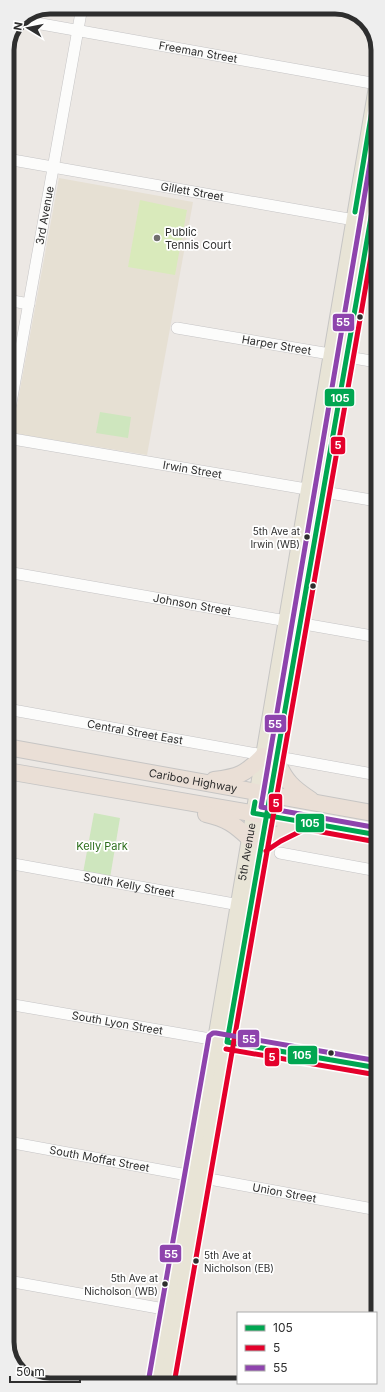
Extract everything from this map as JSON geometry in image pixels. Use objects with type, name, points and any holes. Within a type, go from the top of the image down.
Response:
[{"type":"highway","name":"Cariboo Highway","points":[[14,748],[201,781],[263,804],[304,822],[371,834]]},
{"type":"highway","points":[[201,781],[232,778],[242,774],[270,757],[289,783],[297,791],[314,802]]},
{"type":"highway","name":"Cariboo Highway","points":[[14,772],[57,779],[263,804],[314,802],[371,813]]},
{"type":"highway","points":[[57,779],[114,796],[208,814],[225,819],[256,841],[278,835],[304,822]]},
{"type":"highway","points":[[263,804],[371,825]]},
{"type":"main road","name":"5th Avenue","points":[[168,1378],[174,1311],[263,804],[286,621],[371,119]]},
{"type":"main road","name":"5th Avenue","points":[[270,757],[301,624],[348,357],[371,239]]},
{"type":"main road","name":"5th Avenue","points":[[156,1378],[174,1311]]},
{"type":"street","name":"3rd Avenue","points":[[14,386],[81,14]]},
{"type":"street","name":"Freeman Street","points":[[28,21],[371,82]]},
{"type":"street","name":"Gillett Street","points":[[14,160],[371,224]]},
{"type":"street","points":[[14,301],[29,304]]},
{"type":"street","name":"Harper Street","points":[[177,328],[371,361]]},
{"type":"street","name":"Irwin Street","points":[[14,439],[371,500]]},
{"type":"street","name":"Johnson Street","points":[[14,573],[371,636]]},
{"type":"street","name":"Central Street East","points":[[14,710],[270,757],[371,773]]},
{"type":"street","points":[[280,853],[371,870]]},
{"type":"street","name":"South Kelly Street","points":[[14,864],[244,906]]},
{"type":"street","name":"South Lyon Street","points":[[14,1005],[371,1067]]},
{"type":"street","name":"South Moffat Street","points":[[14,1143],[198,1177]]},
{"type":"street","name":"Union Street","points":[[198,1177],[371,1209]]},
{"type":"street","points":[[14,1282],[174,1311]]},
{"type":"shaded area","points":[[59,178],[193,202],[147,455],[14,433],[14,422]]},
{"type":"green space","name":"Public Tennis Court","points":[[140,200],[187,210],[175,275],[128,267]]},
{"type":"green space","points":[[100,412],[131,417],[128,438],[96,433]]},
{"type":"green space","name":"Kelly Park","points":[[94,813],[120,818],[110,878],[83,873]]},
{"type":"transit line","name":"105","points":[[355,212],[371,117]]},
{"type":"transit line","name":"55","points":[[371,157],[261,807],[371,827]]},
{"type":"transit line","name":"105","points":[[227,1042],[371,217]]},
{"type":"transit line","name":"5","points":[[175,1378],[371,256]]},
{"type":"transit line","name":"105","points":[[255,802],[253,813],[371,834]]},
{"type":"transit line","name":"5","points":[[266,851],[281,841],[305,829],[371,841]]},
{"type":"transit line","name":"55","points":[[149,1378],[209,1036],[216,1033],[371,1060]]},
{"type":"transit line","name":"105","points":[[227,1042],[371,1067]]},
{"type":"transit line","name":"5","points":[[226,1049],[371,1074]]},
{"type":"place","name":"Public Tennis Court","points":[[157,238]]},
{"type":"place","name":"5th Ave at Irwin (WB)","points":[[307,537]]},
{"type":"place","name":"5th Ave at Nicholson (EB)","points":[[196,1261]]},
{"type":"place","name":"5th Ave at Nicholson (WB)","points":[[165,1284]]}]
